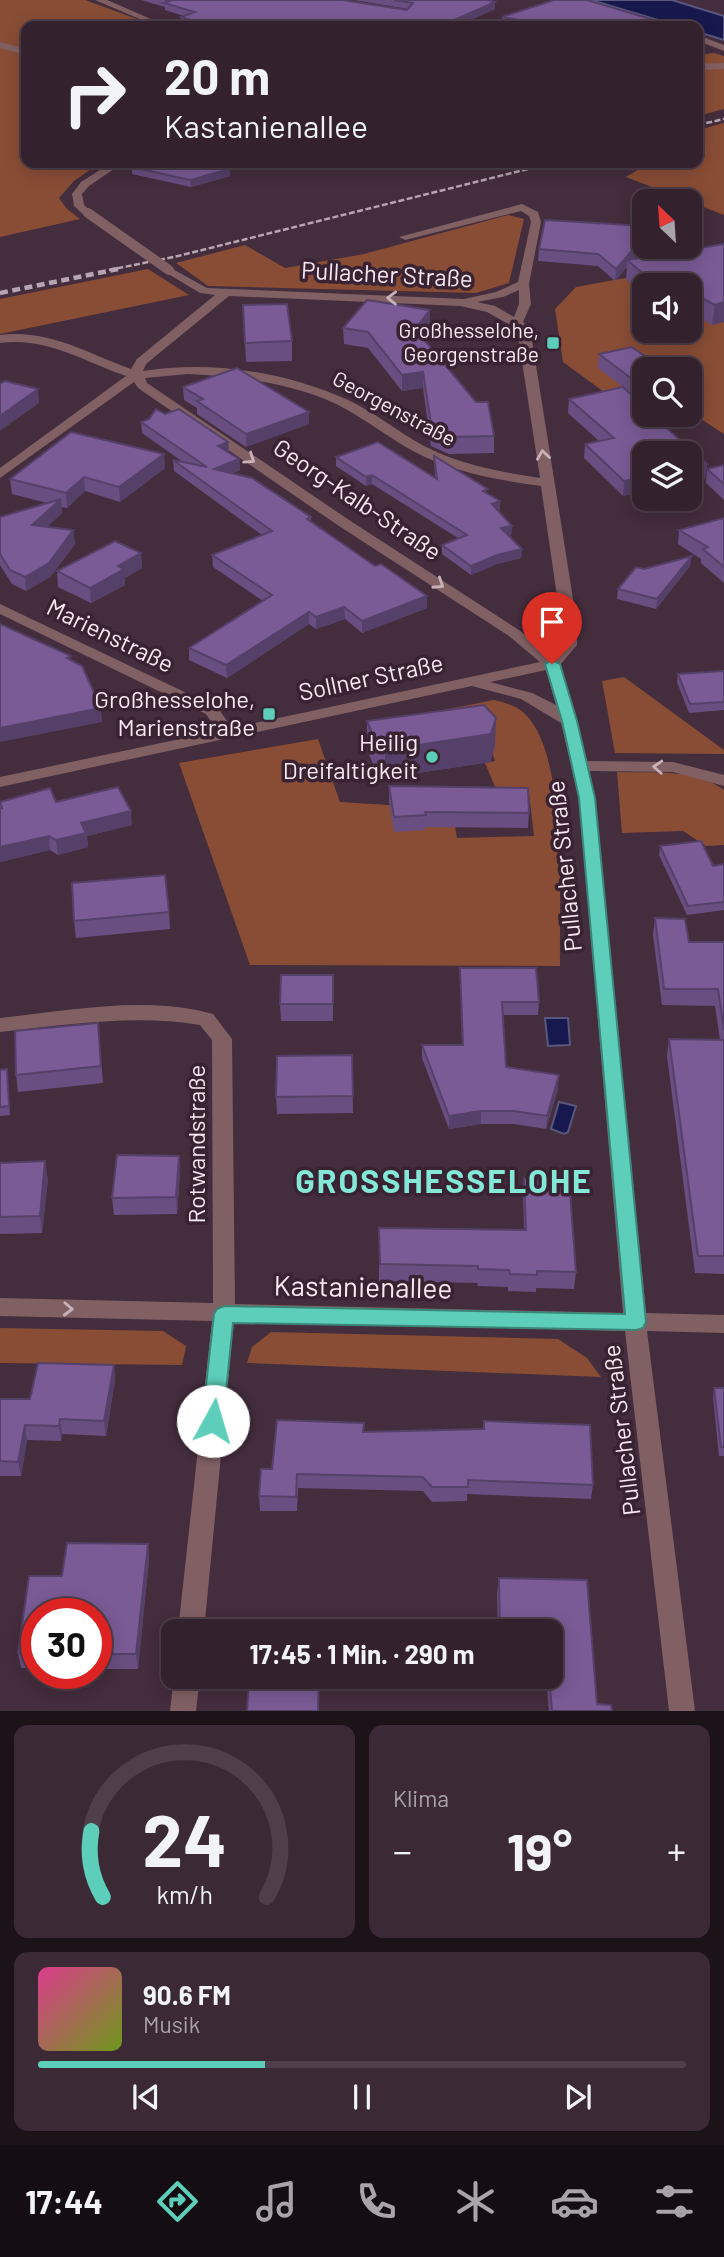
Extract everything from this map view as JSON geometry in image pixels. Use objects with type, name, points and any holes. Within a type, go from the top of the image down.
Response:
[{"type":"street","points":[[99,0],[151,21]]},
{"type":"street","points":[[703,39],[724,49]]},
{"type":"street","points":[[0,45],[21,51]]},
{"type":"street","points":[[705,52],[724,49]]},
{"type":"street","points":[[703,67],[724,66]]},
{"type":"street","name":"Pullacher Straße","points":[[110,168],[85,184],[77,194],[79,206],[204,292],[460,302],[491,309],[517,322]]},
{"type":"street","points":[[405,237],[522,207],[534,214],[536,222],[523,284],[527,293],[523,313],[517,322],[522,327],[526,340],[569,624],[569,645],[552,664]]},
{"type":"street","points":[[460,302],[499,295],[523,284]]},
{"type":"street","points":[[137,375],[141,362],[225,293]]},
{"type":"street","points":[[0,339],[27,337],[44,340],[109,368],[137,375]]},
{"type":"street","name":"Georgenstraße","points":[[137,375],[193,372],[234,375],[302,387],[348,405],[407,444],[438,458],[491,474],[547,483]]},
{"type":"street","points":[[0,474],[116,387],[137,375]]},
{"type":"street","name":"Georg-Kalb-Straße","points":[[137,375],[142,386],[344,523],[514,633],[552,664]]},
{"type":"street","name":"Marienstraße","points":[[0,608],[212,711],[228,734]]},
{"type":"street","name":"Pullacher Straße","points":[[552,664],[581,766],[587,798],[636,1322],[682,1711]]},
{"type":"street","name":"Sollner Straße","points":[[0,782],[552,664]]},
{"type":"street","name":"Sollner Straße","points":[[465,683],[521,692],[547,703],[569,721]]},
{"type":"street","points":[[581,766],[685,769],[724,781]]},
{"type":"street","name":"Rotwandstraße","points":[[0,1025],[137,1013],[180,1013],[206,1019],[222,1039],[224,1314],[192,1619]]},
{"type":"street","name":"Kastanienallee","points":[[0,1307],[724,1324]]},
{"type":"street","points":[[183,1711],[186,1689]]},
{"type":"shaded area","points":[[0,0],[85,0],[142,21],[21,21],[21,168],[93,168],[74,181],[59,198],[67,209],[80,219],[0,237]]},
{"type":"shaded area","points":[[591,0],[672,0],[724,16],[724,40],[703,34],[703,21],[661,21]]},
{"type":"shaded area","points":[[714,53],[724,56],[724,109],[703,115],[703,54]]},
{"type":"shaded area","points":[[724,123],[724,215],[702,206],[702,189],[657,189],[626,177],[641,168],[703,168],[703,129]]},
{"type":"shaded area","points":[[508,215],[524,219],[509,283],[476,293],[208,286],[176,263],[245,245],[285,268],[364,254]]},
{"type":"shaded area","points":[[724,260],[724,434],[702,420],[702,357],[632,357],[632,412],[563,362],[555,309],[576,287],[632,277],[632,343],[702,343],[702,273],[653,273]]},
{"type":"shaded area","points":[[148,269],[189,295],[0,334],[0,299]]},
{"type":"shaded area","points":[[624,677],[724,750],[724,754],[615,753],[602,681]]},
{"type":"shaded area","points":[[494,700],[516,707],[527,716],[540,737],[549,765],[558,835],[560,966],[250,965],[179,763],[318,739],[340,802],[452,809],[457,838],[534,836],[529,794],[498,794],[485,763],[495,761],[492,752],[369,725]]},
{"type":"shaded area","points":[[617,772],[687,775],[713,783],[724,790],[724,845],[706,846],[683,831],[622,833]]},
{"type":"shaded area","points":[[545,1018],[568,1018],[570,1045],[548,1046]]},
{"type":"shaded area","points":[[559,1102],[576,1106],[568,1132],[564,1134],[551,1129]]},
{"type":"shaded area","points":[[0,1328],[163,1331],[186,1346],[182,1365],[0,1363]]},
{"type":"shaded area","points":[[271,1332],[558,1339],[587,1358],[601,1377],[247,1363],[252,1347]]},
{"type":"building","points":[[165,0],[342,0],[407,10],[413,3],[394,0],[495,2],[452,21],[194,21],[181,17],[195,12],[164,3],[170,1]]},
{"type":"building","points":[[554,0],[587,0],[657,21],[524,21],[502,17]]},
{"type":"building","points":[[136,168],[230,169],[190,180]]},
{"type":"building","points":[[545,220],[632,225],[632,251],[616,269],[598,254],[539,249]]},
{"type":"building","points":[[724,244],[724,302],[715,305],[702,298],[702,273],[642,273],[627,260],[702,259],[702,248]]},
{"type":"building","points":[[367,300],[430,310],[415,329],[476,402],[488,402],[494,436],[450,437],[432,430],[423,372],[402,375],[368,332],[343,328]]},
{"type":"building","points":[[287,304],[292,341],[245,343],[243,305]]},
{"type":"building","points":[[632,347],[646,357],[632,357],[632,379],[599,354]]},
{"type":"building","points":[[237,368],[309,412],[246,434],[197,401],[203,399],[183,387]]},
{"type":"building","points":[[5,381],[38,389],[0,416],[0,384]]},
{"type":"building","points":[[623,387],[632,396],[632,427],[665,427],[681,441],[632,441],[632,479],[624,481],[585,444],[614,438],[569,399]]},
{"type":"building","points":[[156,409],[165,414],[179,409],[228,442],[218,446],[239,459],[214,469],[252,478],[311,517],[307,519],[375,566],[381,564],[427,596],[362,621],[344,607],[316,617],[309,612],[226,665],[189,648],[272,595],[212,555],[272,531],[173,460],[207,467],[141,422],[149,419]]},
{"type":"building","points":[[71,432],[164,454],[119,487],[84,477],[66,493],[10,479]]},
{"type":"building","points":[[378,442],[437,479],[434,456],[488,489],[483,491],[500,501],[492,504],[512,526],[501,528],[522,549],[497,555],[471,566],[442,545],[467,535],[372,475],[366,477],[336,457]]},
{"type":"building","points":[[724,465],[724,484],[707,469]]},
{"type":"building","points":[[61,499],[32,525],[73,530],[49,563],[25,577],[10,570],[0,554],[0,517]]},
{"type":"building","points":[[724,518],[724,567],[703,549],[708,547],[679,530]]},
{"type":"building","points":[[115,541],[141,553],[118,566],[124,569],[90,588],[57,571]]},
{"type":"building","points":[[692,556],[657,599],[618,589],[636,567],[644,569]]},
{"type":"building","points":[[0,624],[71,656],[67,658],[82,666],[101,708],[0,728]]},
{"type":"building","points":[[724,671],[724,702],[690,704],[678,674]]},
{"type":"building","points":[[484,705],[496,718],[491,734],[385,750],[379,750],[367,721]]},
{"type":"building","points":[[389,786],[528,788],[529,813],[425,812],[426,815],[394,817]]},
{"type":"building","points":[[118,787],[131,811],[81,823],[86,833],[56,840],[49,836],[0,847],[0,802],[50,788],[56,802]]},
{"type":"building","points":[[701,841],[713,866],[724,864],[724,902],[688,906],[660,846]]},
{"type":"building","points":[[165,875],[169,912],[74,921],[72,883]]},
{"type":"building","points":[[655,918],[685,919],[689,942],[724,942],[724,1030],[718,989],[664,989]]},
{"type":"building","points":[[460,968],[536,968],[539,1002],[502,1002],[506,1067],[559,1075],[547,1116],[514,1111],[481,1111],[449,1116],[422,1045],[463,1045]]},
{"type":"building","points":[[281,975],[333,975],[333,1004],[280,1004]]},
{"type":"building","points":[[98,1023],[101,1066],[16,1075],[15,1031]]},
{"type":"building","points":[[669,1039],[724,1040],[724,1256],[698,1256]]},
{"type":"building","points":[[352,1055],[353,1096],[276,1097],[277,1056]]},
{"type":"building","points":[[7,1069],[9,1106],[0,1107],[0,1070]]},
{"type":"building","points":[[117,1155],[179,1156],[176,1197],[112,1198]]},
{"type":"building","points":[[45,1161],[40,1216],[0,1217],[0,1163]]},
{"type":"building","points":[[524,1179],[569,1180],[576,1272],[537,1271],[537,1275],[510,1274],[509,1270],[478,1269],[478,1266],[380,1264],[379,1228],[526,1230]]},
{"type":"building","points":[[38,1363],[114,1365],[104,1421],[60,1419],[59,1426],[25,1425],[18,1462],[0,1461],[0,1399],[30,1399]]},
{"type":"building","points":[[714,1388],[724,1388],[724,1447],[721,1447]]},
{"type":"building","points":[[277,1420],[364,1423],[363,1432],[484,1429],[484,1421],[590,1425],[593,1485],[468,1480],[468,1487],[432,1487],[423,1477],[297,1474],[296,1497],[259,1496],[261,1469],[272,1469]]},
{"type":"building","points":[[67,1543],[148,1544],[136,1654],[112,1654],[112,1598],[26,1598],[29,1576],[62,1576]]},
{"type":"building","points":[[499,1578],[587,1580],[597,1704],[611,1705],[612,1711],[552,1711],[550,1689],[563,1689],[563,1619],[500,1619]]},
{"type":"building","points":[[21,1632],[21,1653],[18,1653]]},
{"type":"building","points":[[248,1689],[319,1689],[318,1711],[247,1711]]},
{"type":"railway","points":[[703,124],[724,119]]},
{"type":"railway","points":[[109,270],[178,256],[532,168]]},
{"type":"railway","points":[[0,293],[118,269]]},
{"type":"place","name":"Großhesselohe, Georgenstraße","points":[[553,343]]},
{"type":"place","name":"Großhesselohe, Marienstraße","points":[[269,714]]},
{"type":"place","name":"Heilig Dreifaltigkeit","points":[[432,757]]},
{"type":"district","name":"GROSSHESSELOHE","points":[[444,1182]]},
{"type":"route","points":[[213,1421],[224,1314],[636,1322],[587,798],[581,766],[552,664]]}]
